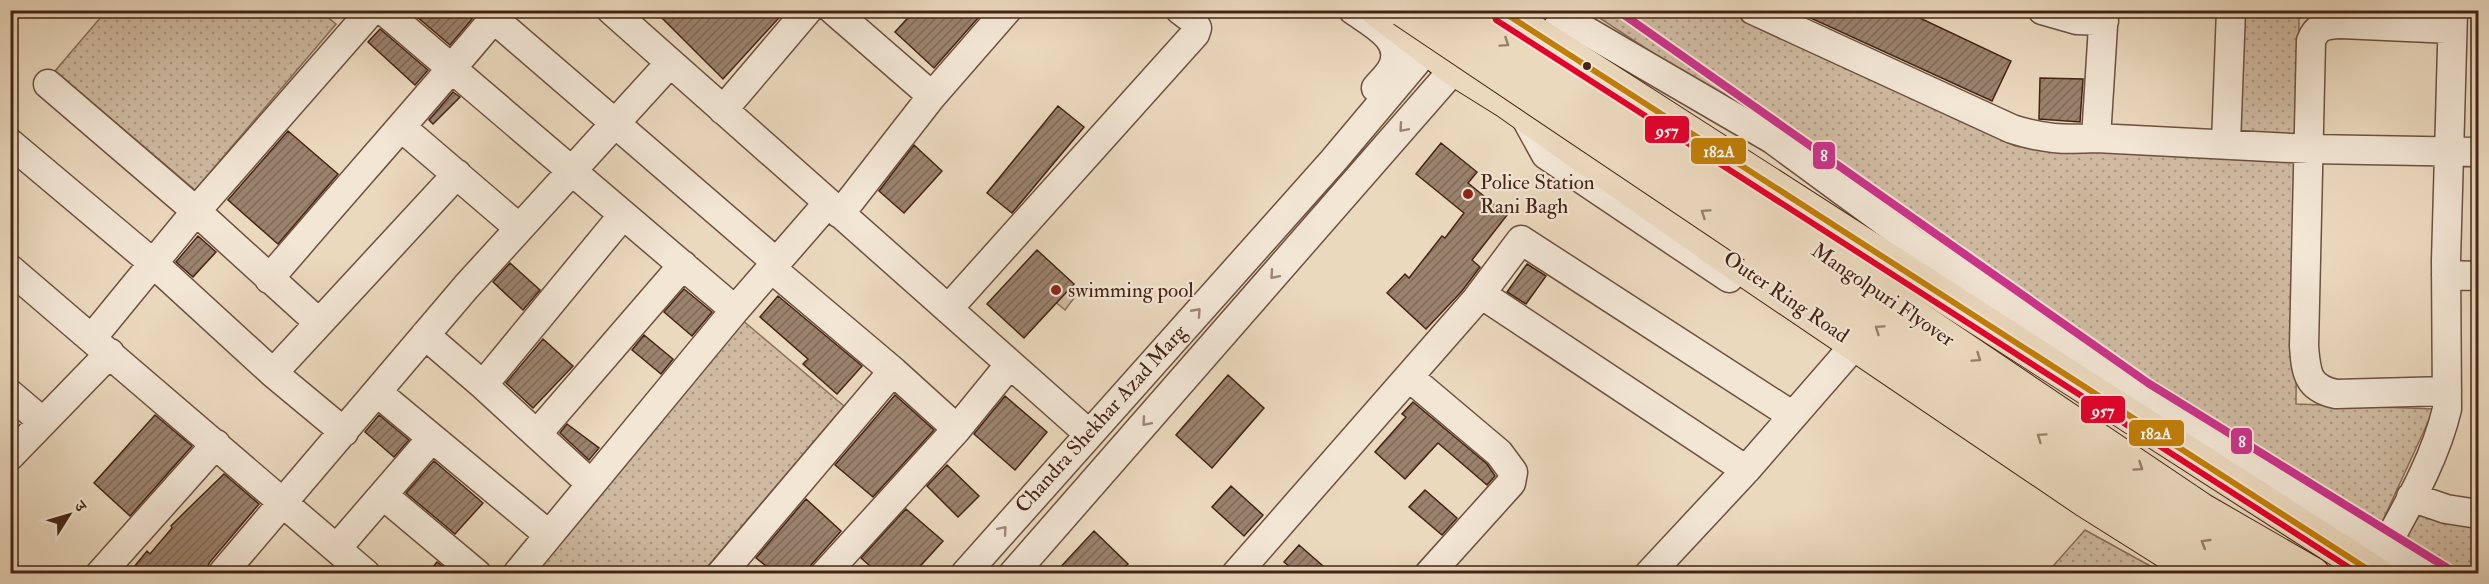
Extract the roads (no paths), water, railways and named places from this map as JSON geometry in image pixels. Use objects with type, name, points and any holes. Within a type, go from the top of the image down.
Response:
[{"type":"main road","name":"Outer Ring Road","points":[[1377,10],[1454,69],[1524,114],[1739,266],[2086,501],[2202,573]]},
{"type":"main road","name":"Mangolpuri Flyover","points":[[1403,10],[2145,507],[2255,573]]},
{"type":"main road","name":"Mangolpuri Flyover","points":[[1457,10],[2202,510],[2313,573]]},
{"type":"main road","points":[[1501,11],[1648,108],[2378,564]]},
{"type":"main road","points":[[1605,172],[1623,170],[1638,160],[1648,148],[1653,128],[1648,108]]},
{"type":"street","points":[[10,456],[43,422],[101,345],[154,264],[196,211],[372,10]]},
{"type":"street","points":[[383,10],[735,310]]},
{"type":"street","points":[[611,10],[1088,433]]},
{"type":"street","points":[[723,110],[808,10]]},
{"type":"street","points":[[834,10],[923,85],[932,96]]},
{"type":"street","points":[[517,573],[774,265],[834,208],[1006,10]]},
{"type":"street","points":[[948,309],[1195,34],[1196,23],[1180,10]]},
{"type":"street","points":[[1315,181],[1319,157],[1394,66],[1395,50],[1388,35],[1353,10]]},
{"type":"street","points":[[1753,10],[2012,129],[2040,138],[2226,143],[2310,149],[2478,152]]},
{"type":"street","points":[[2042,10],[2077,20],[2104,16],[2096,138]]},
{"type":"street","points":[[2226,143],[2231,10]]},
{"type":"street","points":[[269,279],[400,127],[453,70],[498,15],[615,123],[957,429]]},
{"type":"street","points":[[2378,564],[2443,428],[2447,409],[2447,392],[2446,275],[2453,20],[2324,26],[2314,31],[2311,41],[2304,346],[2306,368],[2312,381],[2321,391],[2336,394],[2447,392]]},
{"type":"street","points":[[1548,43],[1558,27],[1569,24],[1583,29],[1772,139],[1911,241],[2378,564],[2431,573]]},
{"type":"street","name":"Chandra Shekhar Azad Marg","points":[[964,573],[1315,181],[1428,48]]},
{"type":"street","points":[[223,573],[425,335],[670,63]]},
{"type":"street","name":"Chandra Shekhar Azad Marg","points":[[1013,573],[1454,69]]},
{"type":"street","points":[[48,84],[196,211],[318,322]]},
{"type":"street","points":[[1524,114],[1546,155],[1846,355],[2184,573]]},
{"type":"street","points":[[400,127],[519,228]]},
{"type":"street","points":[[10,142],[154,264],[273,373],[344,432]]},
{"type":"street","points":[[1337,156],[1358,179]]},
{"type":"street","points":[[273,373],[457,174]]},
{"type":"street","points":[[483,385],[623,215]]},
{"type":"street","points":[[1236,573],[1481,294],[1521,240],[1793,417]]},
{"type":"street","points":[[537,435],[683,265]]},
{"type":"street","points":[[10,269],[366,573]]},
{"type":"street","points":[[2446,275],[2478,276]]},
{"type":"street","points":[[1481,294],[1746,470]]},
{"type":"street","points":[[425,335],[591,484]]},
{"type":"street","points":[[1649,573],[1746,470],[1846,355]]},
{"type":"street","points":[[825,573],[957,429],[1010,364]]},
{"type":"street","points":[[721,573],[894,371]]},
{"type":"street","points":[[1409,377],[1499,453],[1513,472],[1511,483],[1429,573]]},
{"type":"street","points":[[378,393],[549,535]]},
{"type":"street","points":[[10,394],[43,422]]},
{"type":"street","points":[[337,548],[432,438]]},
{"type":"street","points":[[100,573],[216,444]]},
{"type":"street","points":[[384,496],[477,573]]},
{"type":"street","points":[[2411,497],[2446,509],[2478,514]]},
{"type":"place","name":"Police Station Rani Bagh","points":[[1468,194]]},
{"type":"place","name":"swimming pool","points":[[1056,290]]}]
